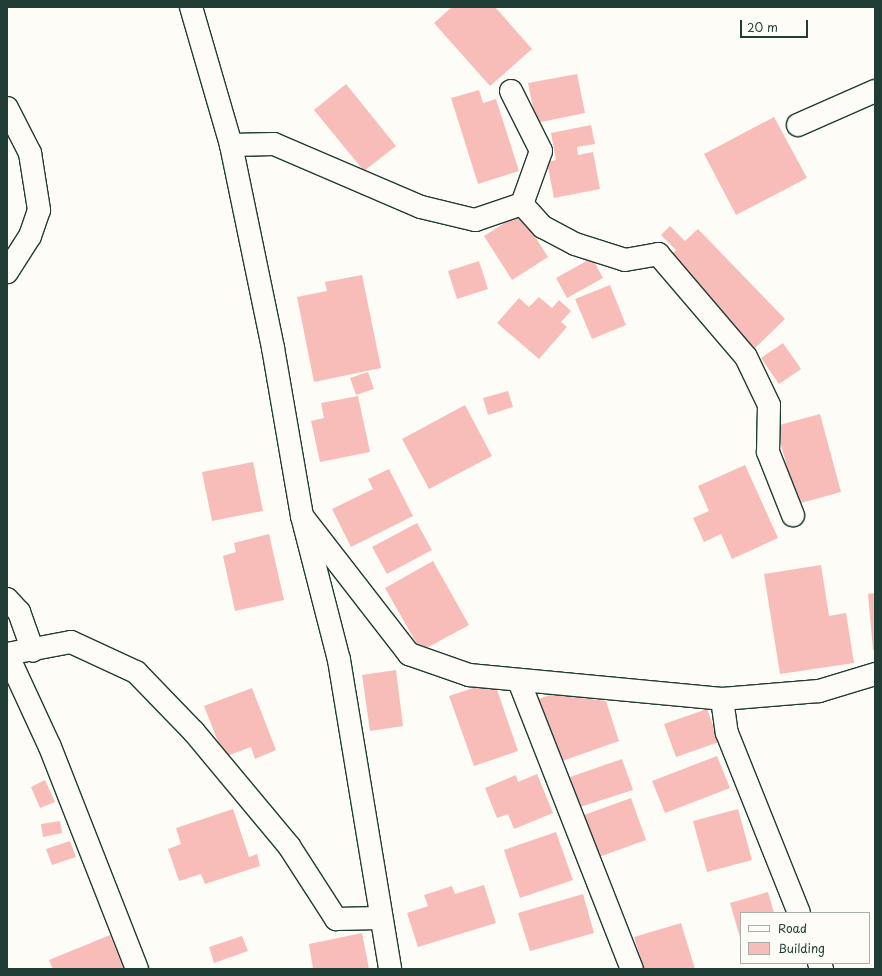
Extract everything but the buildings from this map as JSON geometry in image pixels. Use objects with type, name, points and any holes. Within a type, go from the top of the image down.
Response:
[{"type":"street","points":[[191,7],[231,145],[273,348],[302,516],[339,660],[379,918],[390,969]]},
{"type":"street","points":[[511,91],[541,151],[522,204]]},
{"type":"street","points":[[798,125],[875,91]]},
{"type":"street","points":[[7,108],[30,152],[38,210],[30,236],[7,272]]},
{"type":"street","points":[[231,145],[274,144],[421,207],[475,220],[522,204]]},
{"type":"street","points":[[522,204],[543,227],[575,244],[625,260],[658,254],[746,357],[768,405],[768,452],[792,515]]},
{"type":"street","points":[[302,516],[409,654],[469,676],[722,699],[819,691],[875,674]]},
{"type":"street","points":[[7,598],[19,612],[33,651]]},
{"type":"street","points":[[137,969],[50,747],[7,654],[33,651],[71,642],[136,672],[194,732],[289,846],[336,919],[379,918]]},
{"type":"street","points":[[519,681],[632,969]]},
{"type":"street","points":[[722,699],[727,733],[799,912]]}]
